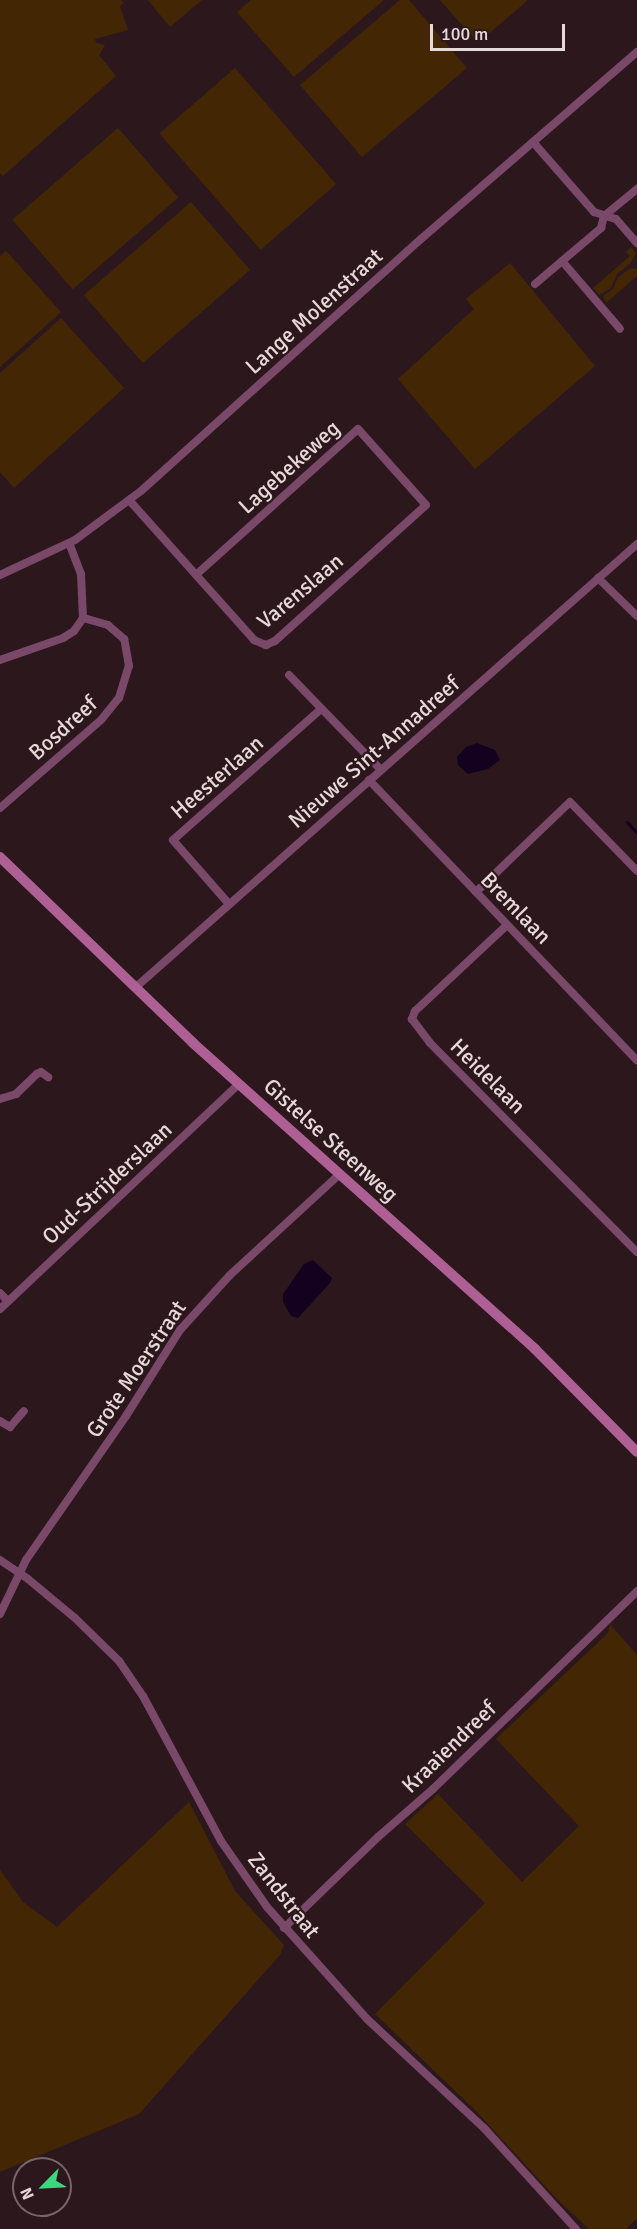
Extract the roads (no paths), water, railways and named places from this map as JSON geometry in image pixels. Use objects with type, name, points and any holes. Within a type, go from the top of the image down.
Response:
[{"type":"main road","name":"Gistelse Steenweg","points":[[0,857],[239,1084],[535,1348],[637,1452]]},
{"type":"street","name":"Lange Molenstraat","points":[[0,575],[69,543],[129,500],[637,52]]},
{"type":"street","points":[[533,142],[594,212],[616,219],[637,243]]},
{"type":"street","points":[[535,284],[601,228],[604,216],[637,189]]},
{"type":"street","points":[[562,261],[620,329]]},
{"type":"street","name":"Lagebekeweg","points":[[196,575],[358,429],[426,505]]},
{"type":"street","name":"Varenslaan","points":[[129,500],[255,640],[266,645],[275,641],[426,505]]},
{"type":"street","points":[[0,660],[14,653],[63,638],[74,631],[83,618],[81,574],[69,543]]},
{"type":"street","name":"Nieuwe Sint-Annadreef","points":[[136,987],[637,544]]},
{"type":"street","points":[[598,578],[637,616]]},
{"type":"street","name":"Bosdreef","points":[[0,808],[106,715],[119,698],[129,666],[124,639],[108,625],[83,618]]},
{"type":"street","points":[[289,675],[381,770]]},
{"type":"street","name":"Heesterlaan","points":[[229,904],[173,840],[321,709]]},
{"type":"street","name":"Bremlaan","points":[[369,780],[637,1060]]},
{"type":"street","points":[[476,892],[570,802],[637,871]]},
{"type":"street","name":"Heidelaan","points":[[507,925],[415,1011],[412,1019],[430,1043],[637,1252]]},
{"type":"street","points":[[1,1096],[16,1094],[41,1072],[48,1077]]},
{"type":"street","name":"Oud-Strijderslaan","points":[[0,1309],[239,1084]]},
{"type":"street","name":"Grote Moerstraat","points":[[0,1614],[19,1573],[190,1318],[245,1260],[340,1174]]},
{"type":"street","points":[[0,1293],[8,1301]]},
{"type":"street","points":[[0,1421],[10,1427],[24,1411]]},
{"type":"street","name":"Zandstraat","points":[[0,1560],[86,1628],[128,1672],[221,1841],[257,1894],[284,1928],[379,2031],[484,2128],[576,2229]]},
{"type":"street","name":"Kraaiendreef","points":[[284,1928],[378,1837],[433,1789],[637,1591]]},
{"type":"waterway","points":[[627,822],[637,833]]}]
